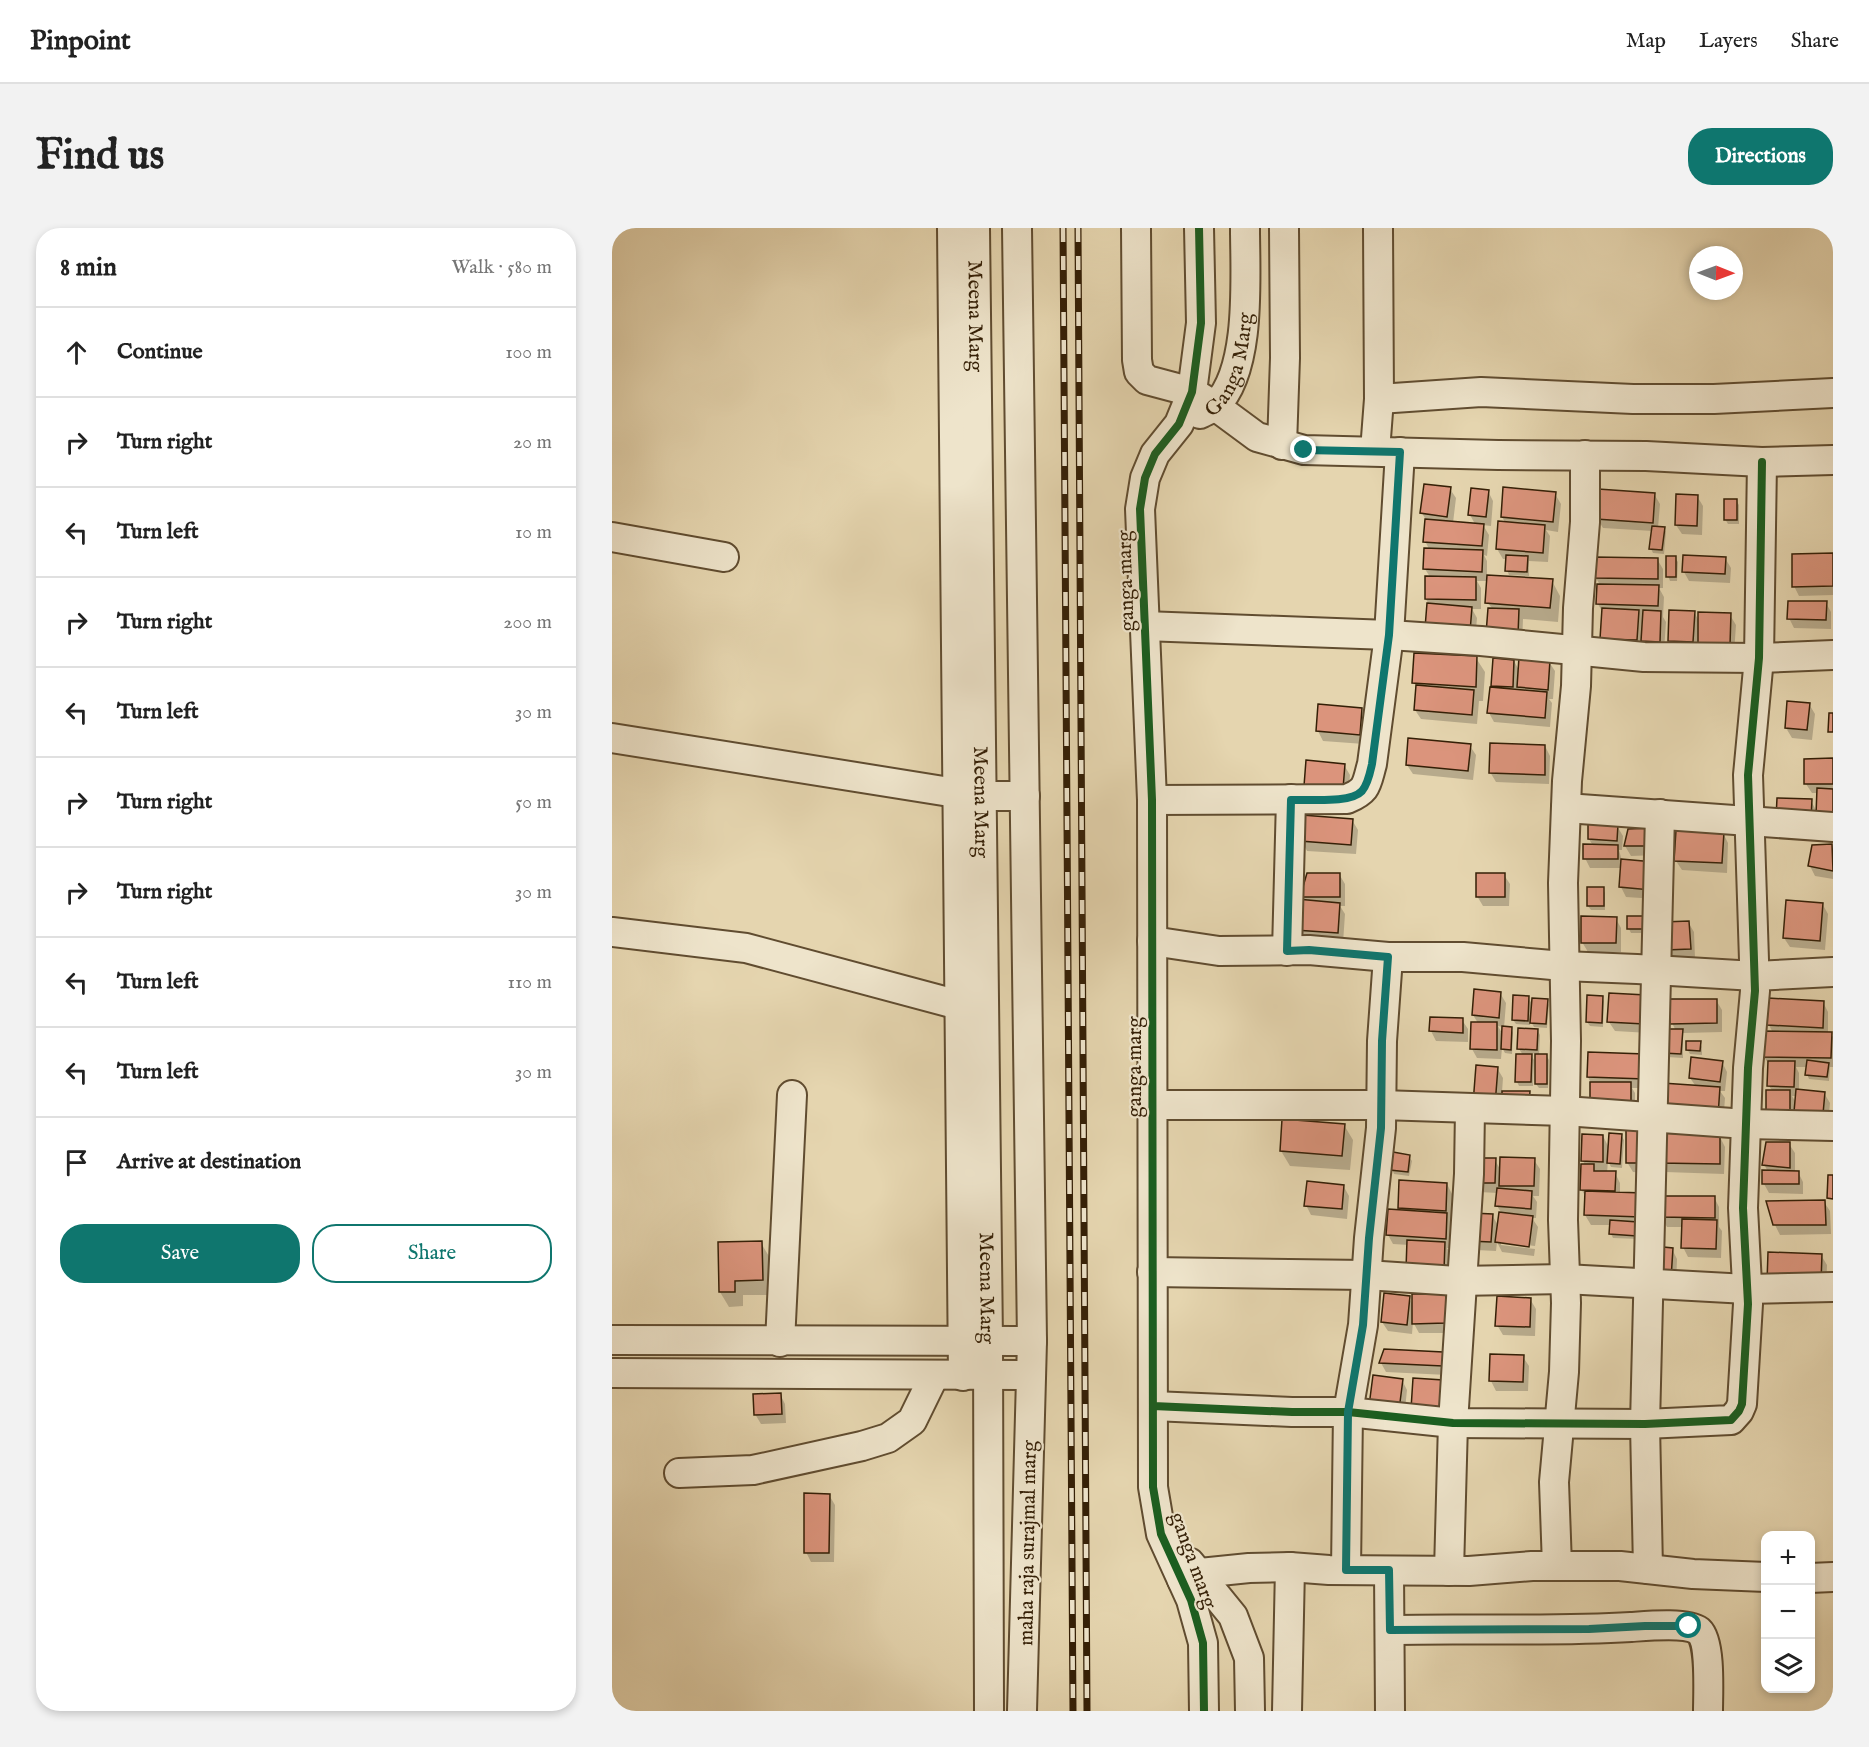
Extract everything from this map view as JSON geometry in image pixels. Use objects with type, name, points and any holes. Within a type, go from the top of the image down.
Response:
[{"type":"street","points":[[952,228],[969,795],[959,1005],[975,1342]]},
{"type":"street","name":"Meena Marg","points":[[975,228],[969,795],[975,1376]]},
{"type":"street","name":"maha raja surajmal marg","points":[[1017,228],[1032,1341],[1023,1711]]},
{"type":"street","points":[[1136,228],[1139,372],[1147,380],[1204,399],[1257,437],[1304,450],[1646,456],[1762,462],[1833,460]]},
{"type":"street","name":"Ganga Marg","points":[[1199,228],[1204,399]]},
{"type":"street","name":"Ganga Marg","points":[[1179,424],[1204,399],[1228,387],[1237,367],[1245,305],[1245,228]]},
{"type":"street","points":[[1282,445],[1285,358],[1284,228]]},
{"type":"street","points":[[1152,800],[1347,799],[1361,793],[1366,784],[1372,764],[1389,635],[1388,451],[1379,399],[1378,228]]},
{"type":"street","points":[[1379,399],[1481,392],[1633,399],[1714,399],[1833,393]]},
{"type":"street","name":"ganga marg","points":[[1179,424],[1155,454],[1145,478],[1140,509],[1152,800],[1153,1487],[1161,1534],[1191,1577],[1233,1616],[1249,1658],[1250,1711]]},
{"type":"street","points":[[1557,1566],[1554,1482],[1563,1372],[1565,1279],[1563,882],[1585,522],[1585,455]]},
{"type":"street","points":[[1153,1406],[1348,1412],[1453,1423],[1559,1425],[1731,1420],[1739,1411],[1742,1404],[1747,1289],[1743,1208],[1748,1068],[1755,992],[1749,775],[1759,658],[1762,462]]},
{"type":"street","points":[[612,537],[724,556]]},
{"type":"street","points":[[1144,626],[1389,635],[1577,649],[1644,657],[1759,658],[1833,655]]},
{"type":"street","points":[[612,738],[969,795],[1025,796]]},
{"type":"street","points":[[1287,951],[1291,800]]},
{"type":"street","points":[[1566,808],[1833,827]]},
{"type":"street","points":[[1648,1569],[1645,1424],[1660,814]]},
{"type":"street","points":[[612,932],[746,948],[959,1005]]},
{"type":"street","points":[[1152,941],[1220,951],[1309,950],[1388,957],[1463,957],[1563,966],[1755,976],[1833,972]]},
{"type":"street","points":[[1346,1570],[1348,1412],[1363,1325],[1381,1128],[1382,1041],[1388,957]]},
{"type":"street","points":[[780,1342],[792,1095]]},
{"type":"street","points":[[1152,1105],[1381,1105],[1565,1111],[1746,1124],[1833,1126]]},
{"type":"street","points":[[1449,1571],[1453,1423],[1469,1174],[1470,1109]]},
{"type":"street","points":[[1152,1272],[1366,1275],[1461,1281],[1565,1279],[1747,1289],[1833,1287]]},
{"type":"street","points":[[612,1340],[1032,1341]]},
{"type":"street","points":[[612,1373],[1031,1375]]},
{"type":"street","points":[[679,1473],[753,1470],[888,1438],[912,1421],[933,1376]]},
{"type":"street","name":"maha raja surajmal marg","points":[[975,1376],[988,1711]]},
{"type":"street","points":[[1191,1577],[1250,1568],[1449,1571],[1557,1566],[1620,1566],[1693,1574],[1761,1577]]},
{"type":"street","points":[[1287,1711],[1290,1567]]},
{"type":"street","points":[[1389,1570],[1390,1711]]},
{"type":"street","name":"ganga marg","points":[[1191,1577],[1191,1600],[1203,1643],[1204,1711]]},
{"type":"street","points":[[1815,1578],[1833,1577]]},
{"type":"street","points":[[1390,1630],[1689,1626],[1700,1631],[1704,1640],[1709,1671],[1708,1711]]},
{"type":"building","points":[[1424,484],[1451,487],[1447,517],[1420,513]]},
{"type":"building","points":[[1503,487],[1556,492],[1553,522],[1501,517]]},
{"type":"building","points":[[1471,488],[1489,490],[1486,517],[1468,515]]},
{"type":"building","points":[[1598,489],[1655,493],[1653,523],[1596,519]]},
{"type":"building","points":[[1676,494],[1698,495],[1697,526],[1675,525]]},
{"type":"building","points":[[1724,499],[1737,499],[1737,520],[1724,520]]},
{"type":"building","points":[[1425,519],[1484,524],[1482,546],[1423,542]]},
{"type":"building","points":[[1498,521],[1545,525],[1543,553],[1496,549]]},
{"type":"building","points":[[1652,526],[1665,527],[1662,550],[1649,549]]},
{"type":"building","points":[[1424,548],[1483,550],[1482,572],[1423,569]]},
{"type":"building","points":[[1833,553],[1833,586],[1792,587],[1792,554]]},
{"type":"building","points":[[1506,555],[1528,556],[1527,572],[1505,571]]},
{"type":"building","points":[[1683,555],[1726,557],[1725,574],[1682,572]]},
{"type":"building","points":[[1666,556],[1676,556],[1676,577],[1666,577]]},
{"type":"building","points":[[1594,557],[1658,558],[1658,579],[1594,578]]},
{"type":"building","points":[[1487,575],[1553,579],[1550,608],[1485,603]]},
{"type":"building","points":[[1425,576],[1476,577],[1476,600],[1425,599]]},
{"type":"building","points":[[1597,584],[1659,585],[1658,606],[1596,604]]},
{"type":"building","points":[[1788,601],[1827,601],[1826,620],[1787,619]]},
{"type":"building","points":[[1427,603],[1472,607],[1470,632],[1425,628]]},
{"type":"building","points":[[1488,608],[1519,609],[1518,635],[1486,634]]},
{"type":"building","points":[[1602,608],[1639,610],[1637,640],[1600,639]]},
{"type":"building","points":[[1643,610],[1661,611],[1660,642],[1641,641]]},
{"type":"building","points":[[1669,610],[1695,611],[1693,642],[1668,641]]},
{"type":"building","points":[[1698,612],[1731,613],[1730,645],[1698,644]]},
{"type":"building","points":[[1414,653],[1477,656],[1476,687],[1412,683]]},
{"type":"building","points":[[1519,657],[1550,660],[1548,690],[1517,687]]},
{"type":"building","points":[[1493,658],[1514,660],[1513,687],[1491,686]]},
{"type":"building","points":[[1416,685],[1474,690],[1472,715],[1414,710]]},
{"type":"building","points":[[1490,687],[1547,692],[1545,718],[1487,713]]},
{"type":"building","points":[[1787,701],[1810,703],[1807,730],[1785,728]]},
{"type":"building","points":[[1318,704],[1362,708],[1360,735],[1316,731]]},
{"type":"building","points":[[1829,713],[1833,713],[1833,732],[1828,732]]},
{"type":"building","points":[[1408,738],[1471,744],[1468,771],[1406,765]]},
{"type":"building","points":[[1490,743],[1545,745],[1545,775],[1489,773]]},
{"type":"building","points":[[1833,758],[1833,784],[1804,784],[1804,759]]},
{"type":"building","points":[[1306,760],[1345,764],[1343,789],[1304,786]]},
{"type":"building","points":[[1817,788],[1833,789],[1833,815],[1816,815]]},
{"type":"building","points":[[1777,798],[1812,799],[1811,820],[1776,818]]},
{"type":"building","points":[[1302,815],[1353,819],[1351,845],[1300,841]]},
{"type":"building","points":[[1588,823],[1618,824],[1617,841],[1588,839]]},
{"type":"building","points":[[1652,828],[1652,846],[1624,846],[1628,829]]},
{"type":"building","points":[[1676,830],[1724,832],[1722,863],[1674,861]]},
{"type":"building","points":[[1583,844],[1618,845],[1618,859],[1583,859]]},
{"type":"building","points":[[1832,844],[1833,871],[1808,866],[1812,845]]},
{"type":"building","points":[[1621,859],[1654,862],[1651,890],[1619,887]]},
{"type":"building","points":[[1307,873],[1340,873],[1340,897],[1300,897]]},
{"type":"building","points":[[1476,873],[1505,873],[1505,897],[1476,897]]},
{"type":"building","points":[[1587,887],[1604,887],[1604,906],[1587,906]]},
{"type":"building","points":[[1297,899],[1340,903],[1338,933],[1295,930]]},
{"type":"building","points":[[1786,900],[1823,903],[1820,941],[1783,938]]},
{"type":"building","points":[[1581,916],[1617,917],[1616,943],[1581,943]]},
{"type":"building","points":[[1627,916],[1646,916],[1645,929],[1627,929]]},
{"type":"building","points":[[1689,921],[1691,949],[1665,950],[1663,922]]},
{"type":"building","points":[[1474,989],[1501,992],[1499,1018],[1472,1015]]},
{"type":"building","points":[[1609,993],[1646,995],[1644,1024],[1607,1022]]},
{"type":"building","points":[[1513,995],[1529,996],[1528,1021],[1512,1020]]},
{"type":"building","points":[[1587,995],[1603,996],[1602,1023],[1586,1022]]},
{"type":"building","points":[[1532,998],[1548,999],[1546,1024],[1530,1023]]},
{"type":"building","points":[[1768,998],[1824,1001],[1823,1028],[1767,1025]]},
{"type":"building","points":[[1670,999],[1717,999],[1717,1023],[1670,1024]]},
{"type":"building","points":[[1430,1017],[1463,1018],[1463,1033],[1429,1031]]},
{"type":"building","points":[[1471,1022],[1497,1022],[1497,1050],[1470,1049]]},
{"type":"building","points":[[1502,1026],[1512,1027],[1511,1050],[1501,1049]]},
{"type":"building","points":[[1518,1028],[1538,1029],[1537,1050],[1517,1049]]},
{"type":"building","points":[[1665,1029],[1683,1029],[1681,1054],[1663,1053]]},
{"type":"building","points":[[1763,1031],[1832,1032],[1831,1058],[1763,1057]]},
{"type":"building","points":[[1686,1041],[1701,1041],[1700,1051],[1686,1050]]},
{"type":"building","points":[[1588,1052],[1645,1054],[1645,1079],[1587,1077]]},
{"type":"building","points":[[1516,1054],[1532,1054],[1531,1082],[1515,1082]]},
{"type":"building","points":[[1535,1054],[1547,1054],[1547,1084],[1535,1084]]},
{"type":"building","points":[[1691,1057],[1723,1061],[1720,1082],[1689,1078]]},
{"type":"building","points":[[1807,1060],[1829,1063],[1827,1077],[1805,1075]]},
{"type":"building","points":[[1768,1061],[1795,1061],[1794,1087],[1767,1086]]},
{"type":"building","points":[[1476,1065],[1498,1067],[1495,1105],[1473,1104]]},
{"type":"building","points":[[1590,1082],[1631,1082],[1631,1110],[1590,1110]]},
{"type":"building","points":[[1662,1083],[1720,1087],[1718,1116],[1660,1112]]},
{"type":"building","points":[[1796,1089],[1825,1092],[1823,1114],[1794,1112]]},
{"type":"building","points":[[1766,1090],[1790,1090],[1790,1114],[1766,1114]]},
{"type":"building","points":[[1502,1091],[1530,1091],[1529,1106],[1502,1105]]},
{"type":"building","points":[[1282,1119],[1345,1124],[1342,1156],[1280,1151]]},
{"type":"building","points":[[1626,1130],[1644,1131],[1644,1163],[1626,1163]]},
{"type":"building","points":[[1609,1133],[1622,1134],[1620,1164],[1607,1163]]},
{"type":"building","points":[[1659,1133],[1720,1135],[1720,1164],[1658,1163]]},
{"type":"building","points":[[1582,1134],[1603,1135],[1603,1162],[1581,1161]]},
{"type":"building","points":[[1766,1142],[1790,1142],[1790,1168],[1762,1165]]},
{"type":"building","points":[[1393,1152],[1410,1155],[1408,1172],[1390,1170]]},
{"type":"building","points":[[1500,1157],[1535,1158],[1534,1186],[1499,1186]]},
{"type":"building","points":[[1472,1158],[1496,1158],[1495,1183],[1472,1183]]},
{"type":"building","points":[[1581,1164],[1594,1164],[1594,1171],[1616,1171],[1615,1191],[1580,1190]]},
{"type":"building","points":[[1762,1170],[1799,1171],[1799,1184],[1762,1184]]},
{"type":"building","points":[[1828,1175],[1833,1175],[1833,1199],[1827,1198]]},
{"type":"building","points":[[1399,1180],[1447,1183],[1446,1211],[1398,1208]]},
{"type":"building","points":[[1307,1181],[1344,1185],[1342,1209],[1304,1206]]},
{"type":"building","points":[[1497,1188],[1532,1191],[1531,1209],[1495,1206]]},
{"type":"building","points":[[1585,1191],[1643,1193],[1641,1217],[1584,1215]]},
{"type":"building","points":[[1660,1196],[1715,1196],[1715,1218],[1660,1217]]},
{"type":"building","points":[[1825,1200],[1826,1225],[1773,1225],[1766,1201]]},
{"type":"building","points":[[1388,1209],[1447,1213],[1446,1239],[1386,1235]]},
{"type":"building","points":[[1499,1212],[1533,1216],[1529,1247],[1495,1242]]},
{"type":"building","points":[[1471,1213],[1493,1214],[1491,1242],[1469,1241]]},
{"type":"building","points":[[1682,1219],[1717,1220],[1716,1249],[1681,1248]]},
{"type":"building","points":[[1610,1220],[1638,1222],[1637,1236],[1609,1234]]},
{"type":"building","points":[[1407,1240],[1445,1242],[1444,1270],[1406,1269]]},
{"type":"building","points":[[762,1241],[763,1280],[735,1281],[735,1292],[719,1292],[718,1242]]},
{"type":"building","points":[[1653,1246],[1673,1248],[1671,1279],[1651,1278]]},
{"type":"building","points":[[1768,1252],[1822,1254],[1821,1283],[1767,1282]]},
{"type":"building","points":[[1384,1293],[1410,1296],[1407,1325],[1381,1322]]},
{"type":"building","points":[[1412,1294],[1446,1294],[1446,1323],[1412,1324]]},
{"type":"building","points":[[1497,1296],[1531,1298],[1530,1327],[1495,1326]]},
{"type":"building","points":[[1384,1349],[1443,1352],[1443,1366],[1379,1363]]},
{"type":"building","points":[[1490,1354],[1524,1355],[1523,1382],[1489,1381]]},
{"type":"building","points":[[1373,1375],[1403,1379],[1399,1410],[1369,1406]]},
{"type":"building","points":[[1413,1378],[1443,1380],[1441,1411],[1411,1409]]},
{"type":"building","points":[[781,1393],[782,1414],[754,1415],[753,1394]]},
{"type":"building","points":[[804,1493],[830,1494],[829,1553],[804,1553]]},
{"type":"railway","points":[[1063,228],[1073,1711]]},
{"type":"railway","points":[[1078,228],[1087,1711]]},
{"type":"cycle path","points":[[1199,228],[1201,323],[1192,392],[1179,424],[1155,454],[1145,478],[1140,509],[1152,800],[1153,1487],[1161,1534],[1191,1600],[1203,1643],[1204,1711]]},
{"type":"cycle path","points":[[1153,1406],[1348,1412],[1453,1423],[1645,1424],[1731,1420],[1739,1411],[1742,1404],[1748,1304],[1743,1208],[1748,1068],[1755,991],[1748,775],[1759,658],[1762,462]]},
{"type":"route","points":[[1304,450],[1400,452],[1389,635],[1372,764],[1366,784],[1361,793],[1347,799],[1291,800],[1287,951],[1309,950],[1388,957],[1382,1041],[1381,1128],[1369,1238],[1363,1325],[1348,1412],[1346,1570],[1389,1570],[1390,1630],[1689,1626]]}]
